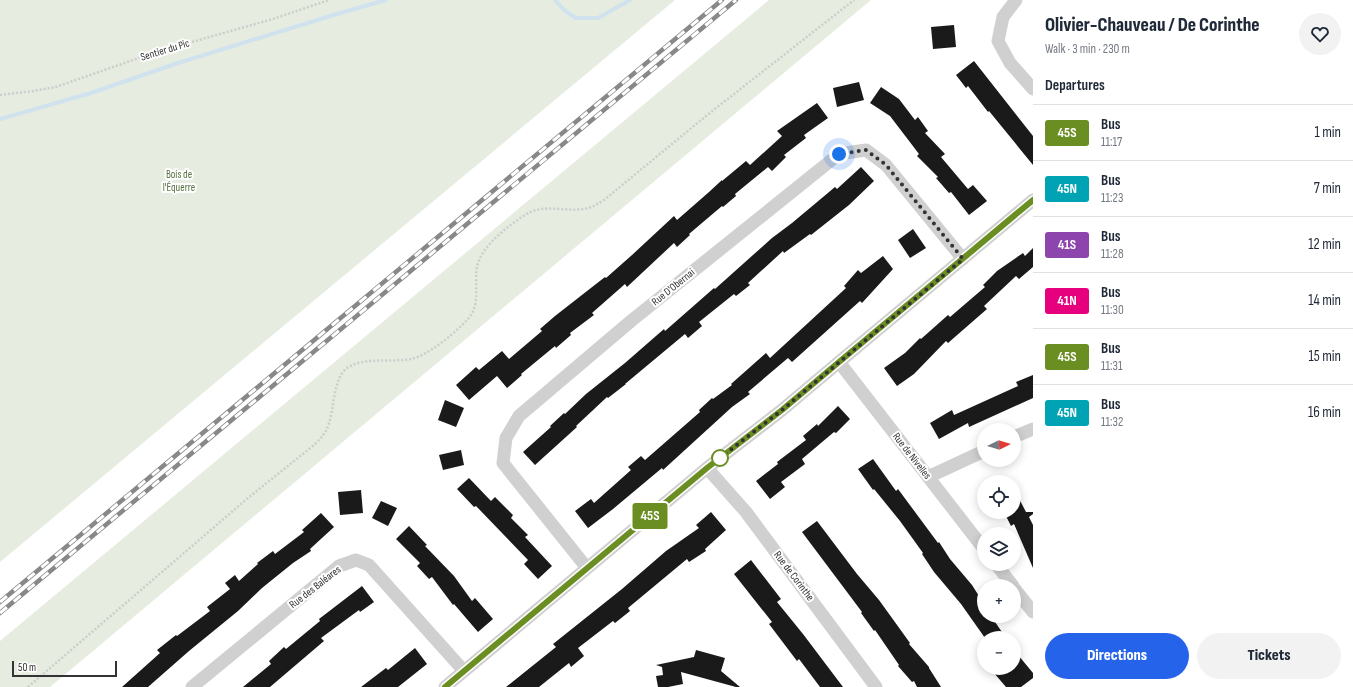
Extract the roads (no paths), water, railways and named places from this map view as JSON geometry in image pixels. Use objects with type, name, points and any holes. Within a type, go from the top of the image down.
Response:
[{"type":"street","points":[[1016,0],[1002,17],[998,41],[1010,63],[1033,89]]},
{"type":"street","name":"Rue D'Obernai","points":[[587,568],[503,463],[506,438],[519,416],[631,321],[839,154],[866,150],[886,165],[963,259]]},
{"type":"street","points":[[445,687],[707,468],[782,410],[1033,200]]},
{"type":"street","name":"Rue de Nivelles","points":[[839,362],[977,540]]},
{"type":"street","points":[[1021,434],[1033,429]]},
{"type":"street","points":[[928,477],[977,454]]},
{"type":"street","name":"Rue de Corinthe","points":[[707,468],[746,512],[876,687]]},
{"type":"street","name":"Rue des Baléares","points":[[192,687],[339,566],[356,560],[369,565],[464,671]]},
{"type":"street","points":[[1021,597],[1033,612]]},
{"type":"waterway","points":[[0,119],[91,93],[178,63],[386,0]]},
{"type":"waterway","points":[[555,0],[564,10],[576,18],[598,18],[630,0]]},
{"type":"railway","points":[[0,602],[722,0]]},
{"type":"railway","points":[[0,613],[736,0]]},
{"type":"park label","name":"Bois de l'Équerre","points":[[179,180]]}]
